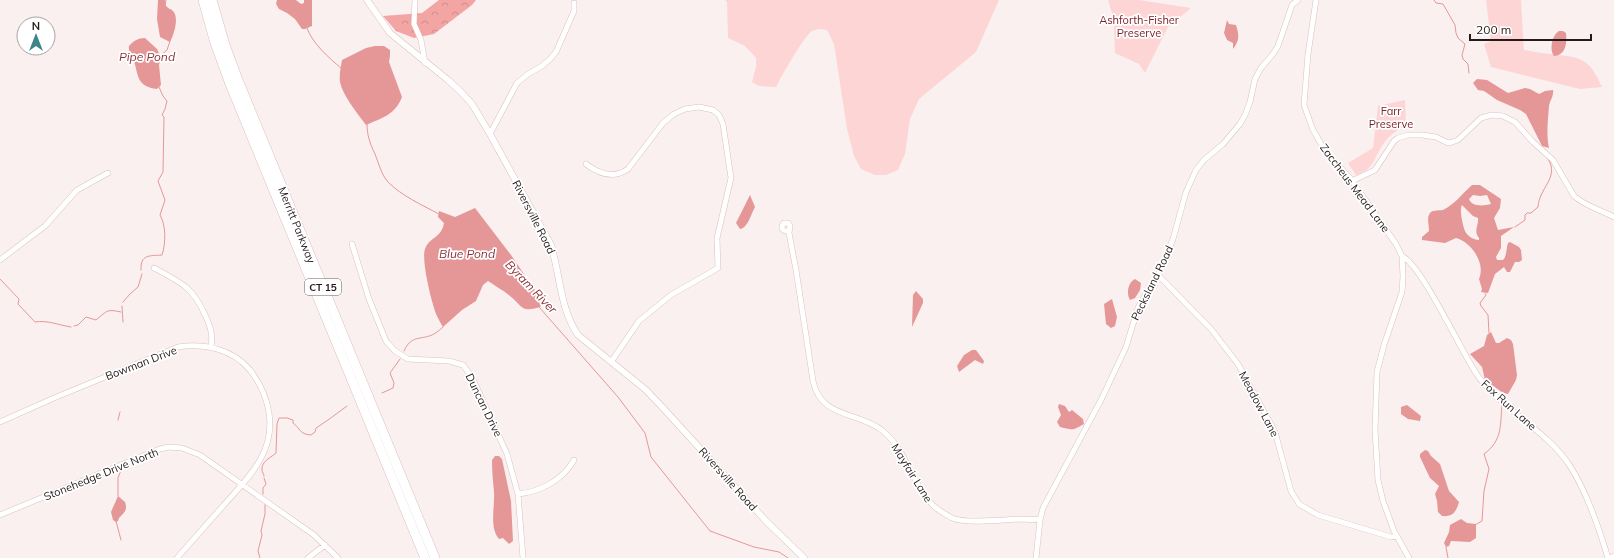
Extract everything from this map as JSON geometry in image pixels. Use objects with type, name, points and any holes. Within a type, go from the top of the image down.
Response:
[{"type":"highway","name":"Merritt Parkway","points":[[203,0],[215,43],[230,84],[425,558]]},
{"type":"highway","name":"Merritt Parkway","points":[[212,0],[225,45],[238,80],[435,558]]},
{"type":"street","name":"Riversville Road","points":[[367,0],[390,34],[460,91],[472,104],[551,245],[556,260],[567,314],[572,326],[586,343],[646,390],[766,521],[804,558]]},
{"type":"street","points":[[415,0],[414,24],[425,54],[425,63]]},
{"type":"street","name":"Pecksland Road","points":[[1036,558],[1040,519],[1046,500],[1110,381],[1126,347],[1138,308],[1158,275],[1173,239],[1186,192],[1196,170],[1204,160],[1223,144],[1242,120],[1250,102],[1255,79],[1261,68],[1278,46],[1292,6],[1298,0]]},
{"type":"street","name":"Zaccheus Mead Lane","points":[[1316,0],[1308,54],[1304,105],[1313,130],[1326,152],[1352,182],[1396,244],[1402,256],[1402,292],[1380,356],[1377,372],[1375,405],[1378,480],[1388,517],[1396,536],[1409,558]]},
{"type":"street","points":[[490,134],[517,83],[550,59],[556,52],[574,11],[574,3]]},
{"type":"street","points":[[586,164],[600,173],[609,175],[625,172],[663,123],[674,114],[685,109],[699,107],[713,110],[719,115],[722,124],[731,178],[716,238],[718,268],[671,294],[639,321],[611,362]]},
{"type":"street","points":[[1352,182],[1375,170],[1394,141],[1402,136],[1422,135],[1452,142],[1458,140],[1481,118],[1492,115],[1503,116],[1515,122],[1533,142],[1553,160],[1574,196],[1578,200],[1614,217]]},
{"type":"street","points":[[0,260],[45,226],[76,190],[108,173]]},
{"type":"street","name":"Mayfair Lane","points":[[788,231],[814,390],[820,400],[840,413],[866,420],[888,435],[929,502],[934,507],[952,518],[965,521],[1040,519]]},
{"type":"street","name":"Duncan Drive","points":[[352,244],[367,293],[386,341],[395,351],[408,358],[449,361],[463,365],[472,377],[507,454],[518,494],[523,558]]},
{"type":"street","name":"Fox Run Lane","points":[[1402,256],[1408,260],[1423,281],[1476,374],[1503,402],[1535,428],[1570,466],[1591,510],[1609,558]]},
{"type":"street","points":[[154,268],[182,284],[197,298],[212,333],[211,347]]},
{"type":"street","name":"Meadow Lane","points":[[1158,275],[1211,329],[1238,364],[1275,432],[1291,491],[1299,504],[1318,515],[1391,536],[1396,536]]},
{"type":"street","name":"Bowman Drive","points":[[0,422],[167,351],[188,346],[211,347],[231,355],[248,368],[261,387],[266,399],[270,423],[266,447],[261,458],[242,484],[176,558]]},
{"type":"street","name":"Stonehedge Drive North","points":[[0,515],[150,452],[168,447],[182,448],[200,455],[242,484],[325,545],[338,558]]},
{"type":"street","points":[[518,494],[531,493],[561,476],[570,468],[574,460]]},
{"type":"street","points":[[308,558],[325,545]]},
{"type":"street","points":[[1609,558],[1614,556]]},
{"type":"green space","points":[[439,0],[476,0],[472,5],[434,34],[414,38],[396,31],[383,16],[422,13]]},
{"type":"green space","points":[[725,0],[999,0],[976,52],[919,99],[910,119],[905,154],[898,170],[886,175],[875,175],[861,169],[854,156],[847,129],[834,44],[827,30],[815,30],[808,34],[776,87],[759,86],[752,82],[756,67],[756,58],[745,46],[728,38],[727,2]]},
{"type":"green space","name":"Ashforth-Fisher Preserve","points":[[1108,0],[1139,0],[1191,8],[1168,27],[1145,73],[1139,64],[1115,53],[1114,20]]},
{"type":"green space","points":[[1486,0],[1521,0],[1524,50],[1575,57],[1590,67],[1602,87],[1580,89],[1491,67],[1484,44],[1491,41]]},
{"type":"green space","name":"Farr Preserve","points":[[1405,100],[1406,125],[1387,139],[1367,170],[1356,175],[1348,163],[1373,148],[1378,106]]},
{"type":"water","points":[[158,0],[165,0],[166,6],[172,10],[176,17],[173,35],[170,42],[160,37],[157,19]]},
{"type":"water","points":[[277,0],[296,0],[301,4],[304,3],[304,0],[312,0],[312,26],[302,29],[295,19],[279,9],[276,4]]},
{"type":"water","points":[[1227,20],[1229,24],[1236,25],[1238,32],[1238,40],[1233,49],[1233,43],[1227,40],[1224,33]]},
{"type":"water","points":[[1559,31],[1566,33],[1566,44],[1561,53],[1554,56],[1552,53],[1552,43]]},
{"type":"water","name":"Pipe Pond","points":[[145,38],[157,49],[161,57],[159,65],[161,85],[157,89],[150,88],[142,83],[138,77],[134,61],[129,50],[129,46],[134,41]]},
{"type":"water","points":[[384,46],[390,50],[389,62],[402,97],[392,112],[383,118],[366,125],[344,93],[340,82],[340,71],[342,60],[366,48]]},
{"type":"water","points":[[1477,79],[1487,80],[1508,93],[1525,88],[1539,94],[1545,91],[1553,90],[1549,106],[1549,148],[1542,146],[1526,114],[1497,100],[1484,91],[1478,90],[1473,83]]},
{"type":"water","points":[[1472,185],[1480,185],[1501,199],[1500,208],[1494,218],[1498,230],[1514,227],[1501,236],[1501,248],[1496,257],[1497,260],[1503,260],[1508,243],[1510,242],[1519,247],[1521,250],[1522,260],[1515,262],[1510,272],[1507,272],[1504,267],[1495,274],[1488,293],[1481,292],[1479,260],[1467,244],[1456,238],[1445,243],[1422,240],[1422,237],[1429,231],[1428,217],[1430,213],[1447,208]],"holes":[[[1473,195],[1487,195],[1491,204],[1475,205],[1470,202],[1469,199]],[[1462,205],[1473,216],[1478,218],[1476,233],[1479,240],[1467,235],[1465,231],[1461,214]]]},
{"type":"water","points":[[750,195],[755,207],[745,226],[740,229],[736,223]]},
{"type":"water","name":"Blue Pond","points":[[475,208],[511,255],[543,302],[540,307],[534,309],[522,308],[507,294],[488,281],[483,285],[476,301],[462,310],[443,327],[432,302],[424,263],[425,249],[443,228],[444,223],[438,217],[439,211],[455,217]]},
{"type":"water","points":[[1135,279],[1141,283],[1140,290],[1135,298],[1130,300],[1128,288]]},
{"type":"water","points":[[916,291],[923,299],[923,303],[912,327],[913,295]]},
{"type":"water","points":[[1112,299],[1117,317],[1115,326],[1111,328],[1106,324],[1104,304]]},
{"type":"water","points":[[1491,332],[1496,343],[1499,343],[1507,338],[1511,340],[1513,344],[1517,375],[1516,380],[1508,394],[1503,393],[1485,380],[1482,367],[1470,354],[1484,346],[1487,335]]},
{"type":"water","points":[[972,350],[976,350],[984,361],[983,364],[975,360],[959,372],[957,366],[964,355]]},
{"type":"water","points":[[1059,404],[1065,406],[1069,412],[1072,410],[1083,419],[1084,424],[1072,429],[1060,427],[1057,422],[1061,415],[1058,407]]},
{"type":"water","points":[[1407,405],[1421,416],[1420,421],[1408,419],[1401,414],[1401,407]]},
{"type":"water","points":[[1425,450],[1428,451],[1440,464],[1449,491],[1459,502],[1457,509],[1449,516],[1442,516],[1438,512],[1435,494],[1439,486],[1430,478],[1420,457],[1420,454]]},
{"type":"water","points":[[495,456],[499,456],[502,459],[511,501],[513,541],[509,544],[503,538],[499,539],[493,523],[494,492],[492,460]]},
{"type":"water","points":[[118,496],[125,502],[126,509],[116,522],[113,520],[111,512]]},
{"type":"water","points":[[1461,519],[1467,523],[1476,524],[1476,538],[1470,542],[1451,541],[1449,546],[1446,547],[1444,543],[1449,532],[1450,525]]},
{"type":"waterway","points":[[165,5],[166,0]]},
{"type":"waterway","points":[[1434,0],[1436,3],[1443,4],[1455,25],[1458,38],[1465,44],[1462,55],[1463,59],[1468,64],[1469,73]]},
{"type":"waterway","name":"Byram River","points":[[307,28],[309,34],[317,45],[341,68]]},
{"type":"waterway","points":[[160,56],[167,50],[170,41]]},
{"type":"waterway","points":[[141,270],[141,265],[144,258],[162,255],[164,245],[165,234],[160,215],[165,200],[158,181],[163,172],[164,117],[162,115],[167,101],[159,87]]},
{"type":"waterway","name":"Byram River","points":[[367,124],[370,143],[382,172],[388,182],[406,196],[439,214]]},
{"type":"waterway","points":[[1515,227],[1525,220],[1525,215],[1527,213],[1531,213],[1538,207],[1539,200],[1548,183],[1552,171],[1548,159]]},
{"type":"waterway","points":[[123,302],[138,287],[142,274]]},
{"type":"waterway","points":[[0,279],[19,299],[18,304],[35,322],[49,322],[71,327]]},
{"type":"waterway","points":[[1485,293],[1486,295],[1480,303],[1488,315],[1489,333]]},
{"type":"waterway","points":[[122,306],[123,322]]},
{"type":"waterway","name":"Byram River","points":[[539,307],[618,397],[645,433],[651,457],[710,531],[754,547],[779,552],[788,558]]},
{"type":"waterway","points":[[74,326],[78,325],[86,317],[96,320],[108,311],[121,312]]},
{"type":"waterway","points":[[404,351],[413,340],[432,335],[443,327]]},
{"type":"waterway","points":[[382,393],[393,388],[394,383],[390,373],[400,359]]},
{"type":"waterway","points":[[1503,392],[1503,399]]},
{"type":"waterway","points":[[1475,525],[1482,521],[1484,491],[1489,469],[1484,454],[1490,449],[1498,438],[1502,404]]},
{"type":"waterway","points":[[264,476],[262,470],[263,464],[276,453],[277,424],[279,418],[293,420],[293,423],[302,432],[311,435],[315,432],[316,428],[347,406]]},
{"type":"waterway","points":[[118,420],[120,412]]},
{"type":"waterway","points":[[118,496],[118,478],[121,470]]},
{"type":"waterway","points":[[263,494],[263,488],[266,484],[264,478]]},
{"type":"waterway","points":[[260,558],[258,551],[262,535],[261,531],[265,514],[265,505]]},
{"type":"waterway","points":[[116,521],[121,540]]},
{"type":"waterway","points":[[1446,547],[1448,558]]}]
